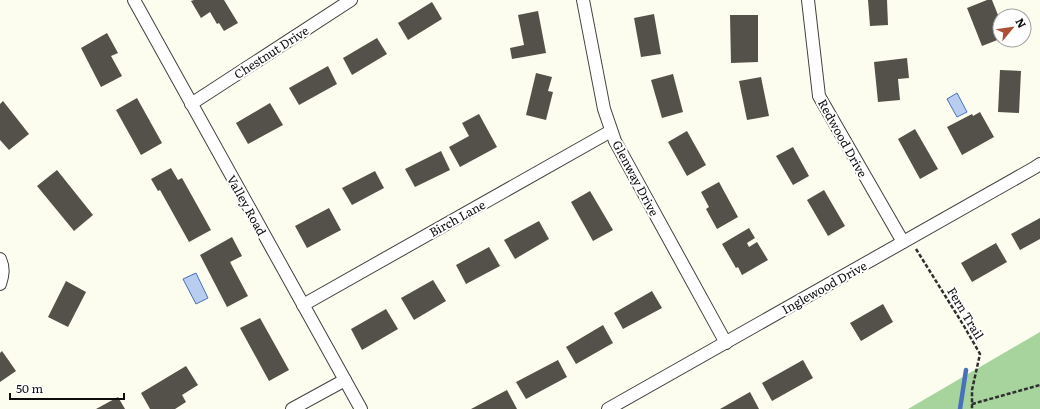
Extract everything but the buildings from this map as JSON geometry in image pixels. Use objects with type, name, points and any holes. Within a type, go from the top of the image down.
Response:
[{"type":"street","name":"Valley Road","points":[[134,0],[361,409]]},
{"type":"street","name":"Chestnut Drive","points":[[191,104],[351,0]]},
{"type":"street","name":"Glenway Drive","points":[[583,0],[604,109],[615,141],[726,342]]},
{"type":"street","name":"Redwood Drive","points":[[808,0],[819,96],[906,241]]},
{"type":"street","name":"Birch Lane","points":[[303,305],[611,131]]},
{"type":"street","name":"Inglewood Drive","points":[[608,409],[1040,164]]},
{"type":"street","points":[[0,259],[3,274],[0,284]]},
{"type":"street","points":[[292,409],[344,380]]},
{"type":"path","name":"Fern Trail","points":[[906,241],[964,326],[980,354],[972,390],[972,409]]},
{"type":"path","points":[[972,404],[1040,385]]},
{"type":"green space","points":[[1040,332],[1040,409],[908,409]]},
{"type":"water","points":[[957,93],[967,112],[957,117],[947,99]]},
{"type":"water","points":[[196,273],[208,298],[196,304],[183,279]]},
{"type":"waterway","points":[[960,409],[966,370]]}]
